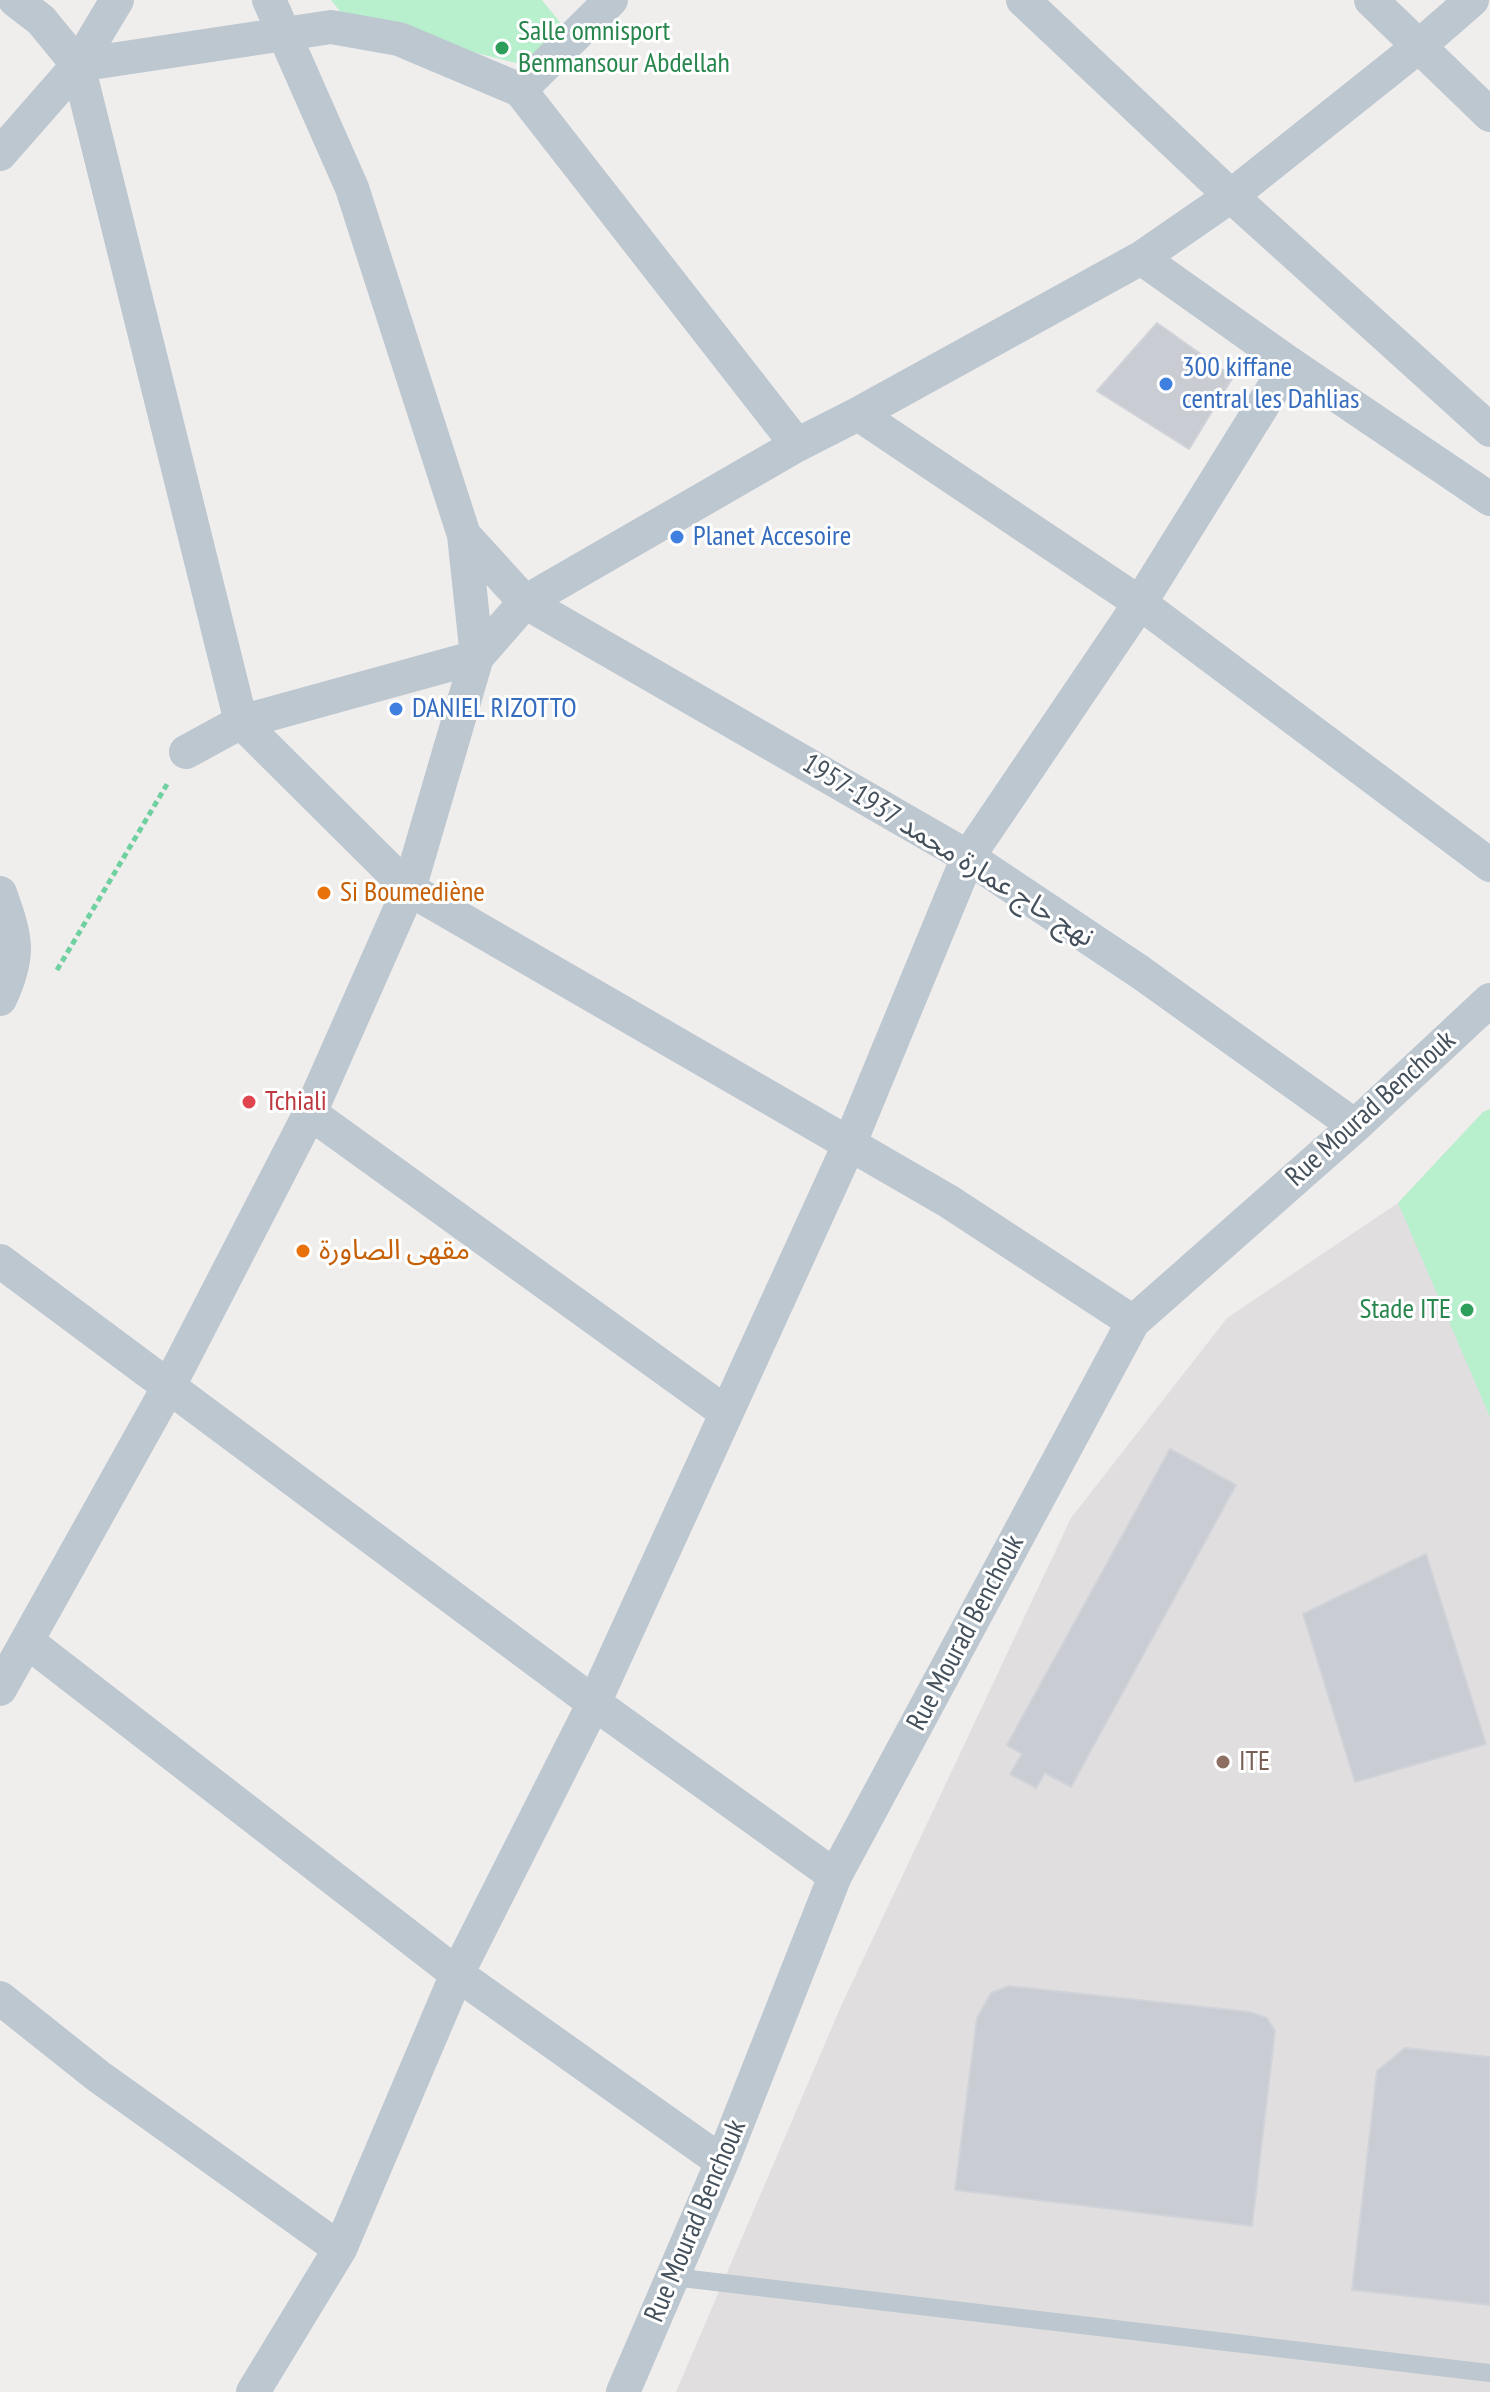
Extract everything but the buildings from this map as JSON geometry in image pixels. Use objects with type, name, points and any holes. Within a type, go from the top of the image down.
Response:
[{"type":"street","points":[[15,0],[41,20],[78,65],[241,722],[409,889],[948,1201],[1133,1322]]},
{"type":"street","points":[[0,154],[78,65],[117,0]]},
{"type":"street","points":[[0,1689],[168,1388],[310,1113],[409,889],[477,657],[464,535],[352,188],[269,0]]},
{"type":"street","points":[[520,90],[611,0]]},
{"type":"street","points":[[1023,0],[1231,196],[1490,430]]},
{"type":"street","points":[[1371,0],[1490,115]]},
{"type":"street","points":[[186,752],[241,722],[477,657],[525,602],[797,445],[1141,258],[1231,196],[1472,0]]},
{"type":"street","points":[[78,65],[331,27],[399,39],[520,90],[797,445]]},
{"type":"street","points":[[1141,258],[1490,499]]},
{"type":"street","points":[[253,2392],[340,2249],[457,1974],[594,1703],[849,1145],[968,857],[1140,603],[1289,363]]},
{"type":"street","points":[[858,414],[1140,603],[1490,865]]},
{"type":"street","name":"نهج حاج عمارة محمد 1937-1957","points":[[464,535],[525,602],[968,857],[1140,972],[1355,1126]]},
{"type":"street","points":[[0,893],[15,935],[11,975],[0,999]]},
{"type":"street","name":"Rue Mourad Benchouk","points":[[623,2392],[722,2162],[835,1876],[1133,1322],[1355,1126],[1490,1000]]},
{"type":"street","points":[[310,1113],[725,1412]]},
{"type":"street","points":[[0,1261],[594,1703],[835,1876]]},
{"type":"street","points":[[28,1642],[457,1974],[722,2162]]},
{"type":"street","points":[[0,1998],[98,2076],[340,2249]]},
{"type":"lane","points":[[673,2277],[1490,2373]]},
{"type":"path","points":[[57,970],[186,752]]},
{"type":"shaded area","name":"ITE","points":[[1490,1109],[1490,2392],[676,2392],[841,2006],[1071,1518],[1227,1318],[1398,1203],[1483,1112]]},
{"type":"green space","name":"Salle omnisport Benmansour Abdellah","points":[[331,0],[542,0],[567,31],[524,65],[347,20]]},
{"type":"green space","name":"Stade ITE","points":[[1490,1109],[1490,1417],[1398,1203],[1483,1112]]},
{"type":"place","name":"Salle omnisport Benmansour Abdellah","points":[[502,48]]},
{"type":"place","name":"300 kiffane central les Dahlias","points":[[1166,384]]},
{"type":"place","name":"Planet Accesoire","points":[[677,537]]},
{"type":"place","name":"DANIEL RIZOTTO","points":[[396,709]]},
{"type":"place","name":"Si Boumediène","points":[[324,893]]},
{"type":"place","name":"Tchiali","points":[[249,1102]]},
{"type":"place","name":"مقهى الصاورة","points":[[303,1251]]},
{"type":"place","name":"Stade ITE","points":[[1467,1310]]},
{"type":"place","name":"ITE","points":[[1223,1762]]}]
